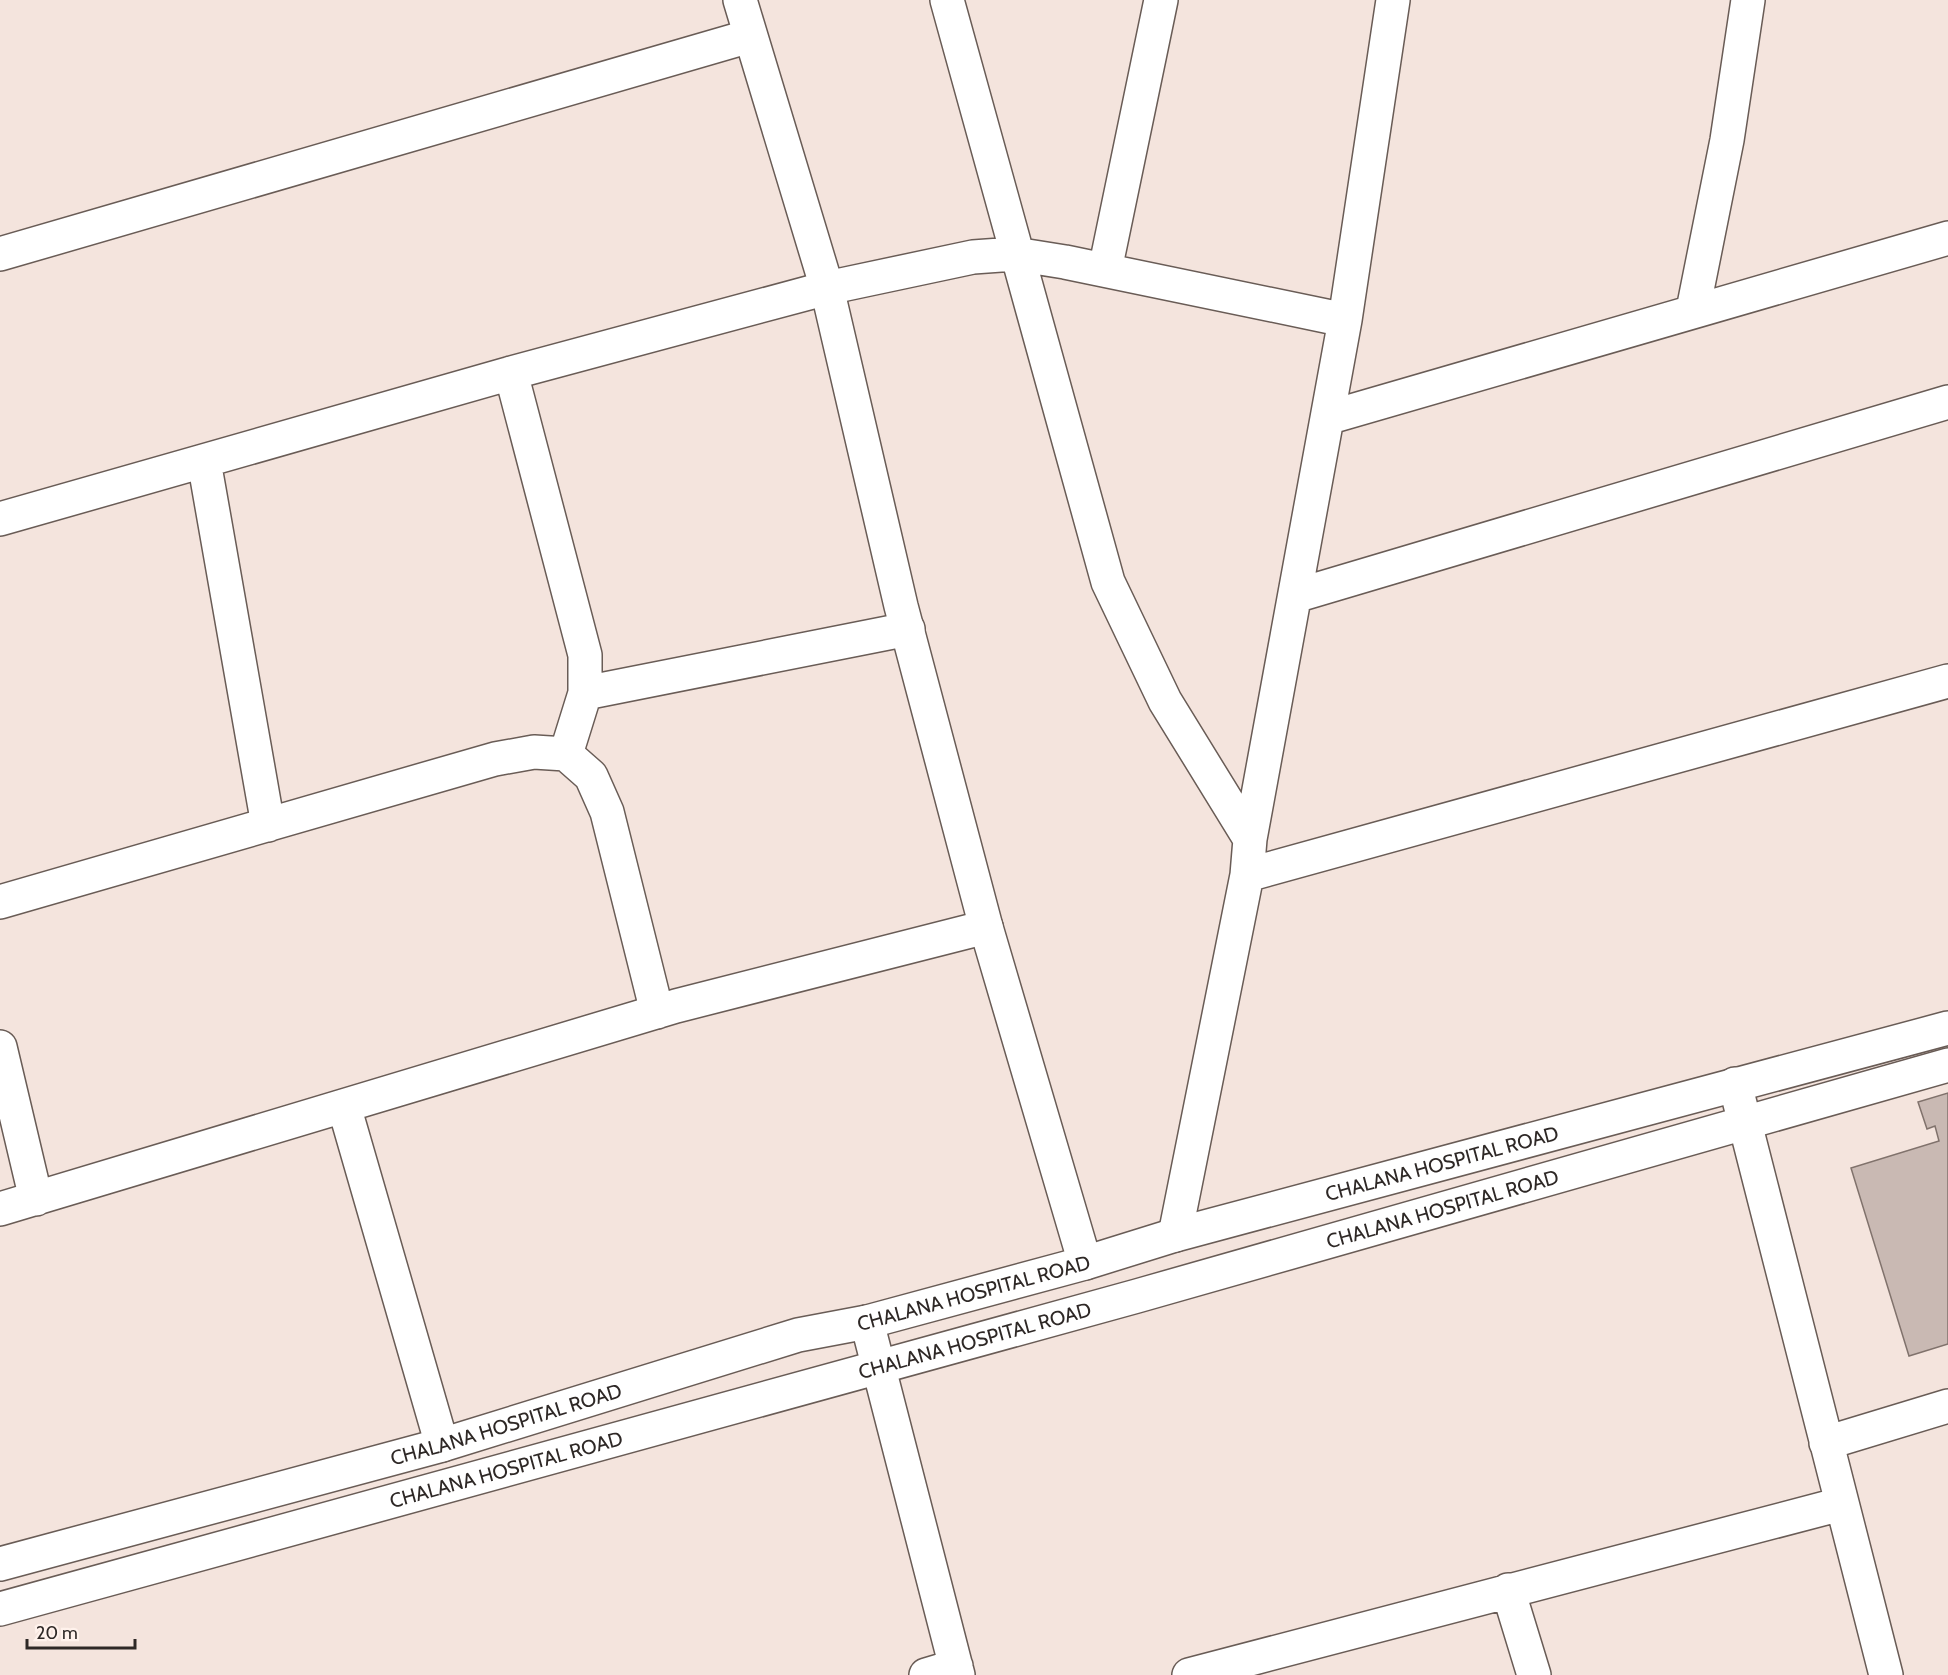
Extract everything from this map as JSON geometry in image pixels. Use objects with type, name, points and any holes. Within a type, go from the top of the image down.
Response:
[{"type":"street","points":[[740,0],[827,288],[908,629],[986,927],[1085,1263]]},
{"type":"street","points":[[946,0],[1108,582],[1165,701],[1250,840]]},
{"type":"street","points":[[1104,270],[1161,0]]},
{"type":"street","points":[[1175,1235],[1247,875],[1250,840],[1345,320],[1392,0]]},
{"type":"street","points":[[1693,310],[1727,141],[1748,0]]},
{"type":"street","points":[[0,254],[750,36]]},
{"type":"street","points":[[1327,418],[1693,310],[1948,238]]},
{"type":"street","points":[[0,519],[511,373],[827,288],[973,257],[1015,254],[1345,320]]},
{"type":"street","points":[[511,373],[585,655],[585,693],[566,754]]},
{"type":"street","points":[[1295,596],[1948,402]]},
{"type":"street","points":[[204,461],[268,825]]},
{"type":"street","points":[[585,693],[908,629]]},
{"type":"street","points":[[1247,875],[1948,681]]},
{"type":"street","points":[[0,902],[495,759],[534,752],[566,754],[591,776],[607,812],[657,1012]]},
{"type":"street","points":[[0,1209],[657,1012],[986,927]]},
{"type":"street","name":"CHALANA HOSPITAL ROAD","points":[[0,1564],[442,1445],[798,1335],[867,1322],[1085,1263],[1175,1235],[1948,1028]]},
{"type":"street","points":[[0,1047],[36,1198]]},
{"type":"street","name":"CHALANA HOSPITAL ROAD","points":[[0,1609],[879,1367],[1948,1065]]},
{"type":"street","points":[[1735,1084],[1886,1675]]},
{"type":"street","points":[[344,1106],[442,1445]]},
{"type":"street","points":[[867,1322],[946,1672]]},
{"type":"street","points":[[1826,1443],[1948,1406]]},
{"type":"street","points":[[1189,1675],[1841,1504]]},
{"type":"street","points":[[1508,1590],[1534,1675]]},
{"type":"building","points":[[1948,1093],[1948,1344],[1909,1356],[1851,1168],[1939,1141],[1935,1126],[1927,1129],[1918,1102]]}]
